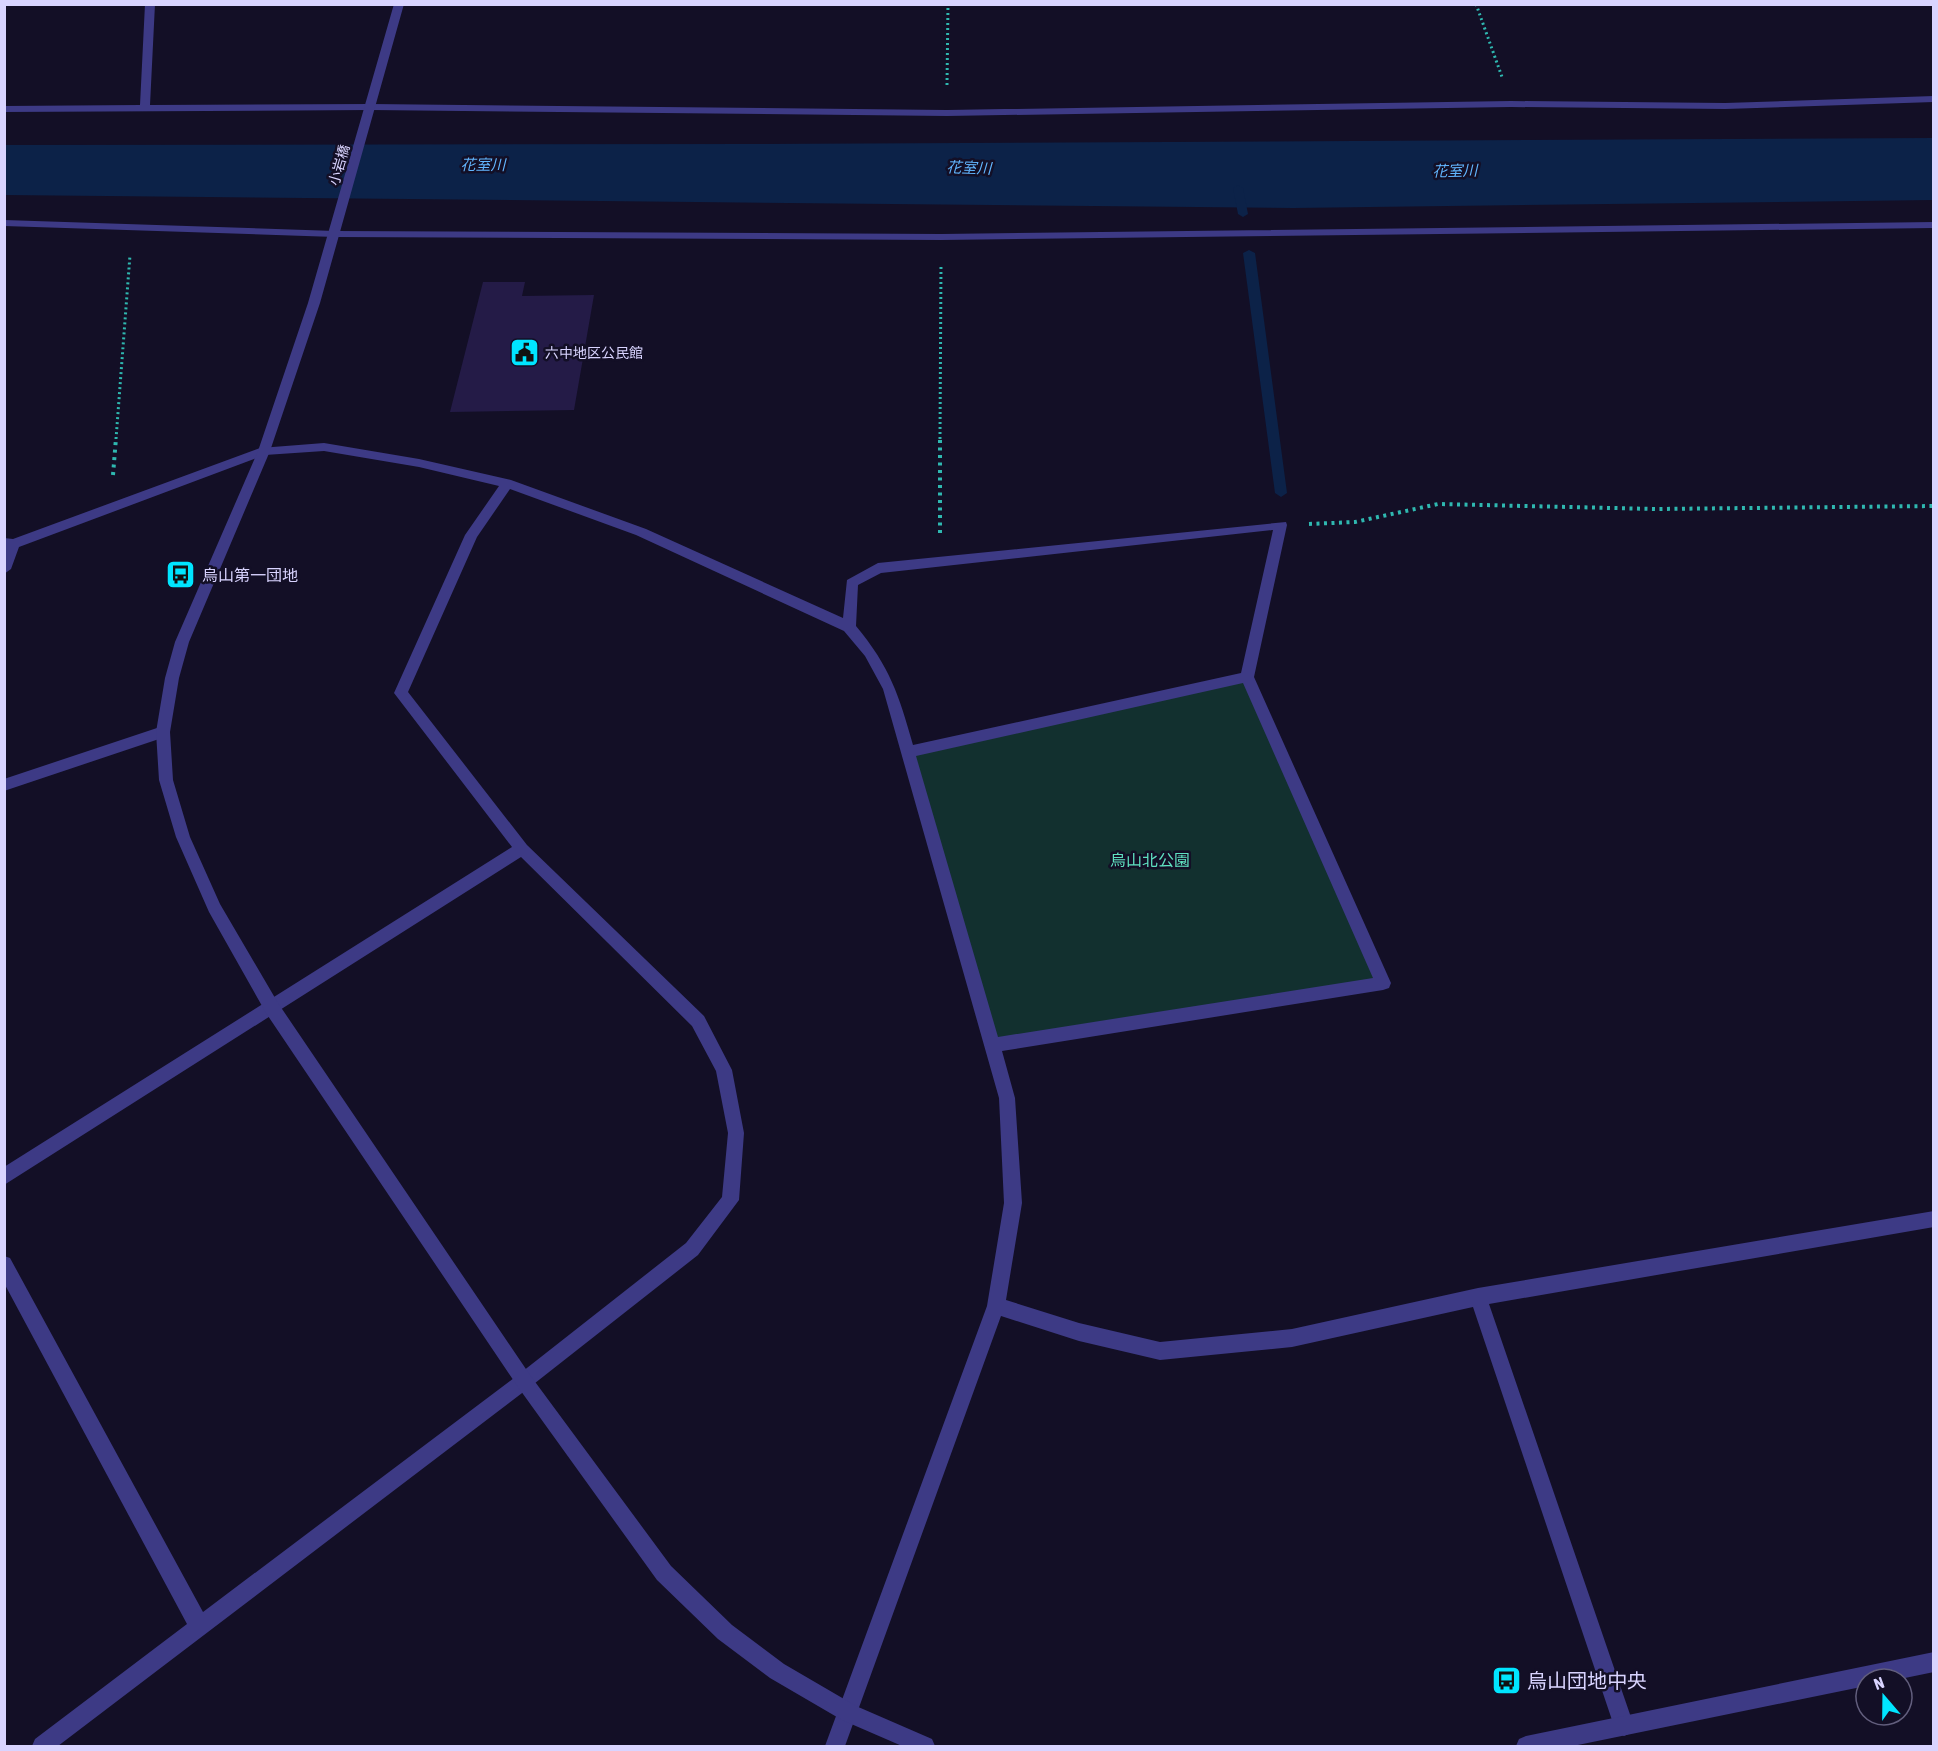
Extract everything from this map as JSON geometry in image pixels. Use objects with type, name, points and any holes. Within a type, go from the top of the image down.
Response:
[{"type":"street","points":[[145,108],[150,4]]},
{"type":"street","name":"小岩橋","points":[[399,4],[336,229],[264,451],[182,642],[172,678],[163,732],[166,780],[183,837],[214,908],[272,1008],[524,1381],[664,1573],[725,1632],[777,1671],[849,1713],[925,1746]]},
{"type":"street","points":[[4,109],[947,114],[1511,104],[1725,106],[1934,99]]},
{"type":"street","points":[[4,224],[132,228],[941,237],[1934,225]]},
{"type":"street","points":[[4,568],[9,544],[111,509],[264,451],[324,447],[419,463],[507,483],[641,532],[849,627],[870,652],[890,689],[1007,1098],[1013,1203],[996,1306],[849,1713],[835,1746]]},
{"type":"street","points":[[42,1746],[524,1381],[692,1249],[730,1200],[735,1133],[724,1070],[698,1021],[522,849],[401,693],[471,535],[507,483]]},
{"type":"street","points":[[849,627],[852,583],[878,568],[1281,525],[1247,677],[1383,983],[992,1045]]},
{"type":"street","points":[[909,752],[1247,677]]},
{"type":"street","points":[[4,785],[163,732]]},
{"type":"street","points":[[4,1178],[522,849]]},
{"type":"street","points":[[996,1306],[1079,1332],[1160,1351],[1292,1338],[1478,1297],[1934,1219]]},
{"type":"street","points":[[4,1264],[199,1625]]},
{"type":"street","points":[[1478,1297],[1624,1726]]},
{"type":"street","points":[[1526,1746],[1934,1662]]},
{"type":"path","points":[[947,114],[948,4]]},
{"type":"path","points":[[1476,4],[1511,104]]},
{"type":"path","points":[[111,509],[132,228]]},
{"type":"path","points":[[939,561],[941,237]]},
{"type":"path","points":[[1281,525],[1355,522],[1438,504],[1656,509],[1934,506]]},
{"type":"green space","name":"烏山北公園","points":[[1247,677],[1383,983],[992,1045],[909,752]]},
{"type":"water","name":"花室川","points":[[1934,138],[1933,200],[1293,208],[5,195],[5,145]]},
{"type":"building","name":"六中地区公民館","points":[[483,282],[525,282],[522,296],[594,295],[574,410],[450,412]]},
{"type":"waterway","points":[[1238,188],[1243,214]]},
{"type":"waterway","points":[[1249,253],[1281,493]]},
{"type":"place","name":"六中地区公民館","points":[[524,353]]},
{"type":"place","name":"烏山第一団地","points":[[181,575]]},
{"type":"place","name":"烏山団地中央","points":[[1506,1681]]}]
